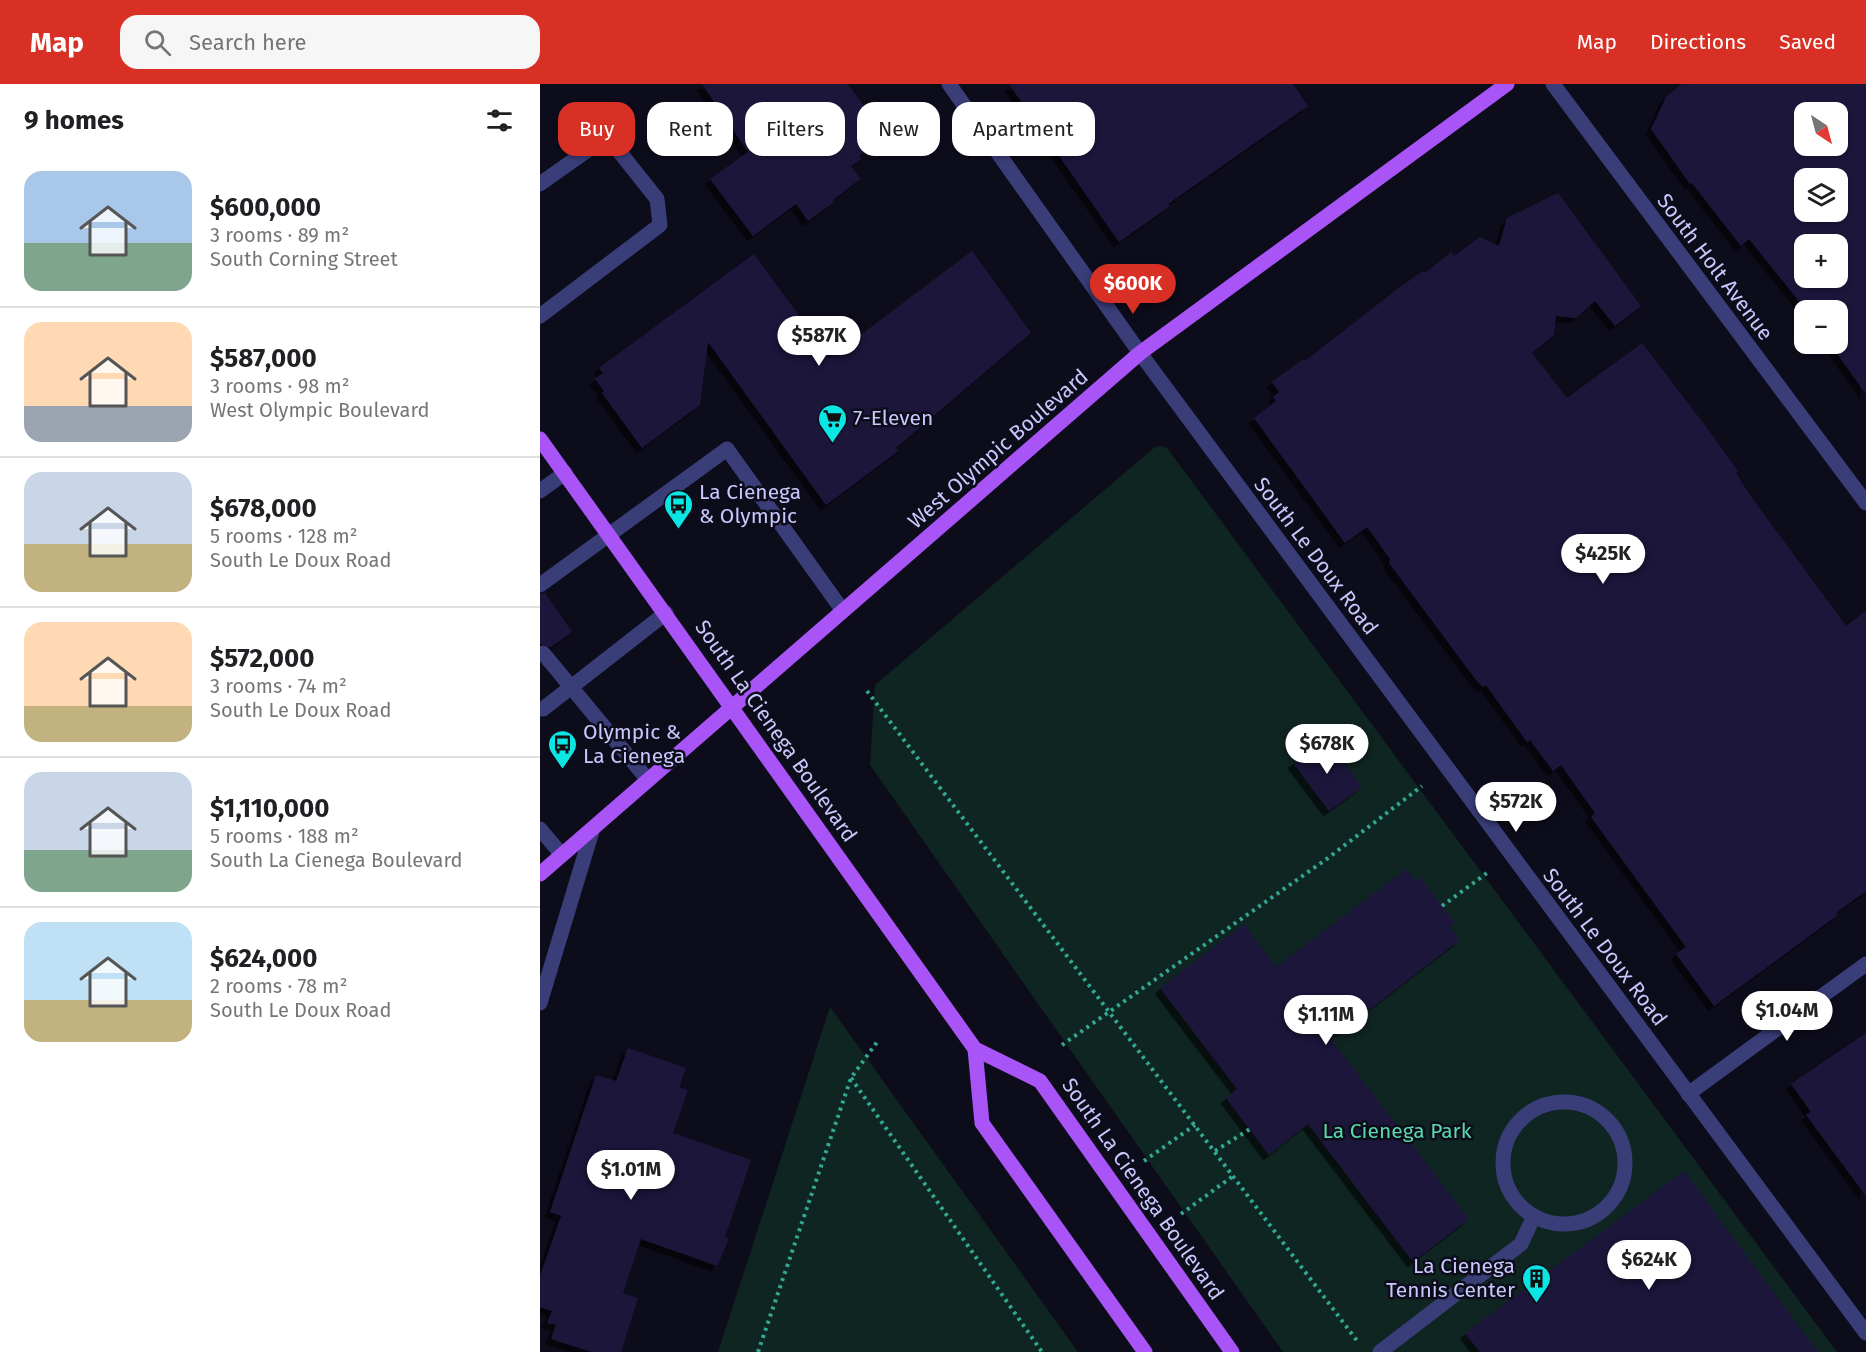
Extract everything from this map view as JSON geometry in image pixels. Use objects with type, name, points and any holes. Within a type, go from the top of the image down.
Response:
[{"type":"main road","name":"West Olympic Boulevard","points":[[540,874],[1140,354],[1507,84]]},
{"type":"main road","name":"South La Cienega Boulevard","points":[[540,439],[733,706],[975,1049],[1040,1081],[1232,1352]]},
{"type":"main road","name":"South La Cienega Boulevard","points":[[975,1049],[982,1123],[1145,1352]]},
{"type":"street","name":"South Le Doux Road","points":[[949,84],[1140,354],[1866,1333]]},
{"type":"street","name":"South Holt Avenue","points":[[1553,84],[1866,502]]},
{"type":"street","points":[[540,184],[595,146],[614,145],[657,200],[660,225],[540,316]]},
{"type":"street","points":[[540,585],[727,449],[843,611]]},
{"type":"street","points":[[540,491],[565,473]]},
{"type":"street","points":[[543,709],[666,613]]},
{"type":"street","points":[[543,653],[569,688],[648,780]]},
{"type":"street","points":[[540,1003],[593,828]]},
{"type":"street","points":[[540,829],[562,855]]},
{"type":"street","points":[[1688,1094],[1866,964]]},
{"type":"street","points":[[1557,1102],[1577,1103],[1594,1110],[1610,1123],[1621,1139],[1625,1158],[1623,1178],[1616,1196],[1602,1210],[1584,1221],[1564,1224],[1544,1221],[1534,1216],[1512,1196],[1504,1176],[1503,1156],[1509,1136],[1521,1119],[1538,1108],[1557,1102]]},
{"type":"street","points":[[1380,1352],[1521,1244],[1534,1216]]},
{"type":"path","points":[[867,691],[1359,1343]]},
{"type":"path","points":[[1062,1045],[1328,858],[1422,786]]},
{"type":"path","points":[[1442,906],[1487,873]]},
{"type":"path","points":[[758,1352],[851,1078],[877,1042]]},
{"type":"path","points":[[851,1078],[1042,1352]]},
{"type":"path","points":[[1144,1161],[1195,1125]]},
{"type":"path","points":[[1215,1151],[1250,1129]]},
{"type":"path","points":[[1181,1214],[1233,1176]]},
{"type":"green space","name":"La Cienega Park","points":[[1155,447],[1167,448],[1837,1352],[1283,1352],[870,765],[875,685]]},
{"type":"green space","points":[[830,1007],[1078,1352],[718,1352]]},
{"type":"building","points":[[702,84],[848,84],[861,102],[857,102],[857,156],[861,159],[851,166],[860,179],[808,221],[796,204],[753,236],[710,179],[745,154],[745,156],[845,156],[845,102],[745,102],[745,148],[733,130],[733,102],[714,102]]},
{"type":"building","points":[[1009,84],[1293,84],[1308,106],[1168,204],[1170,206],[1119,242],[1059,156],[1095,156],[1095,102],[1022,102]]},
{"type":"building","points":[[1682,84],[1866,84],[1866,394],[1837,354],[1848,354],[1848,300],[1798,300],[1749,239],[1741,246],[1692,183],[1690,184],[1651,129],[1666,97]]},
{"type":"building","points":[[1558,193],[1641,306],[1615,326],[1595,301],[1576,318],[1556,316],[1554,335],[1532,353],[1567,398],[1642,343],[1713,436],[1738,471],[1736,473],[1747,491],[1846,626],[1866,611],[1866,891],[1836,913],[1838,915],[1714,1006],[1676,954],[1686,947],[1591,817],[1595,813],[1561,765],[1553,771],[1530,740],[1527,742],[1486,685],[1483,687],[1476,680],[1389,563],[1390,559],[1367,527],[1345,543],[1254,418],[1276,401],[1273,397],[1279,392],[1272,382],[1303,359],[1305,361],[1400,287],[1423,271],[1425,273],[1451,252],[1454,256],[1480,237],[1499,246],[1507,218]]},
{"type":"building","points":[[972,251],[1031,333],[896,448],[898,451],[826,505],[708,342],[700,405],[642,448],[602,393],[604,391],[595,379],[603,373],[599,368],[754,254],[830,358]]},
{"type":"building","points":[[545,593],[572,632],[551,647],[540,644],[540,595]]},
{"type":"building","points":[[1326,738],[1362,787],[1329,811],[1293,763]]},
{"type":"building","points":[[1406,869],[1415,881],[1420,877],[1455,923],[1450,927],[1460,940],[1331,1039],[1469,1219],[1413,1262],[1308,1124],[1269,1155],[1226,1098],[1237,1089],[1160,988],[1244,924],[1276,967]]},
{"type":"building","points":[[1866,1033],[1866,1196],[1806,1115],[1811,1112],[1791,1084]]},
{"type":"building","points":[[628,1048],[686,1068],[679,1087],[688,1090],[673,1133],[751,1160],[725,1237],[729,1239],[717,1266],[641,1239],[623,1293],[638,1298],[621,1352],[592,1352],[551,1339],[556,1325],[547,1323],[552,1311],[540,1307],[540,1276],[561,1216],[550,1212],[596,1075],[616,1081]]},
{"type":"building","points":[[1684,1171],[1818,1352],[1480,1352],[1465,1333]]},
{"type":"place","name":"7-Eleven","points":[[832,444]]},
{"type":"place","name":"La Cienega & Olympic","points":[[678,530]]},
{"type":"place","name":"Olympic & La Cienega","points":[[562,770]]},
{"type":"place","name":"La Cienega Tennis Center","points":[[1536,1304]]}]
